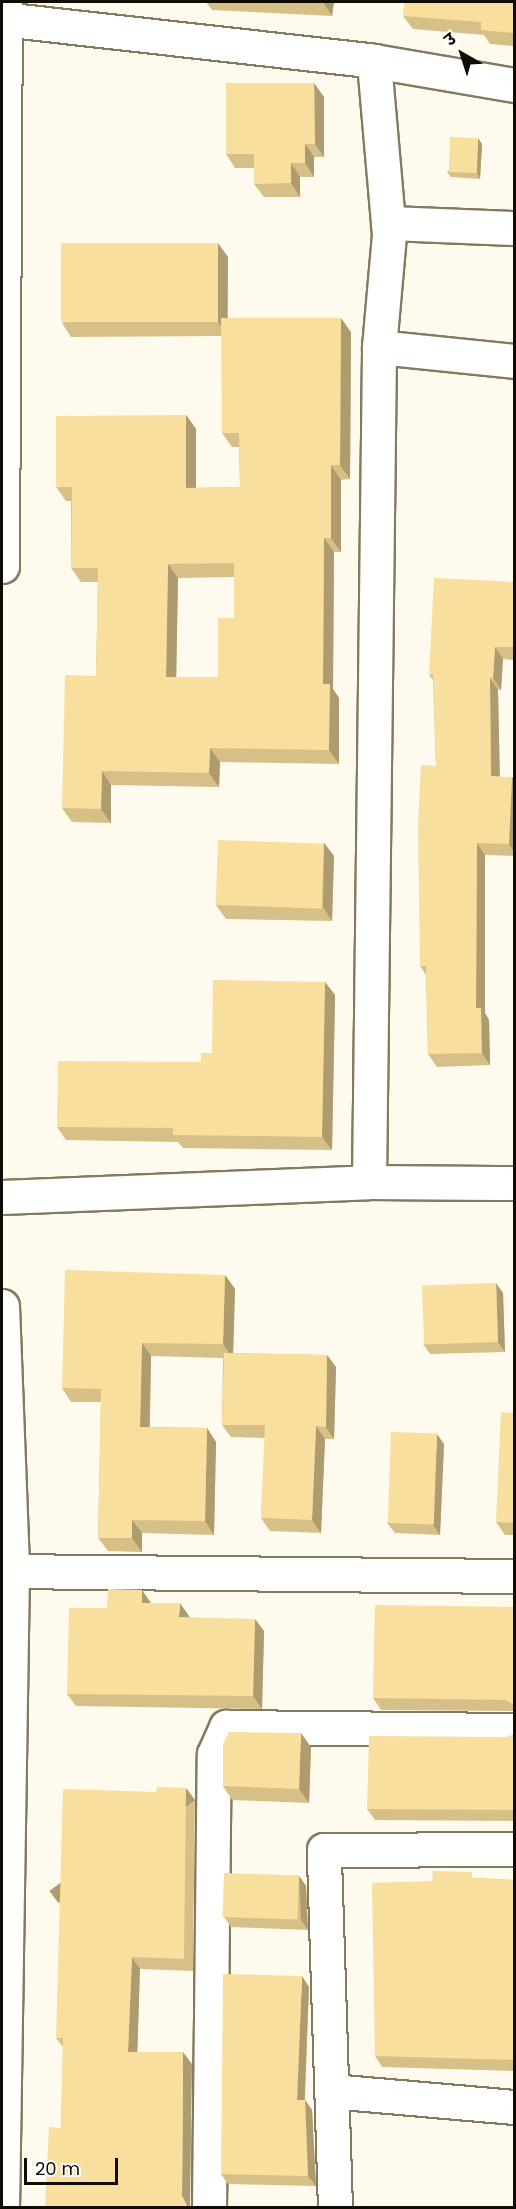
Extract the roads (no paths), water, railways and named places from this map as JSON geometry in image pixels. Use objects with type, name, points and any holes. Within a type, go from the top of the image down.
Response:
[{"type":"street","points":[[2,566],[4,13],[374,61],[514,85]]},
{"type":"street","points":[[369,1182],[379,347],[388,223],[374,61]]},
{"type":"street","points":[[388,223],[514,228]]},
{"type":"street","points":[[379,347],[514,361]]},
{"type":"street","points":[[2,1197],[369,1182],[514,1183]]},
{"type":"street","points":[[2,1306],[7,1571],[2,2208]]},
{"type":"street","points":[[7,1571],[514,1576]]},
{"type":"street","points":[[209,2208],[214,1754],[226,1727],[514,1730]]},
{"type":"street","points":[[335,2208],[324,1850],[514,1849]]},
{"type":"street","points":[[331,2091],[514,2107]]}]
